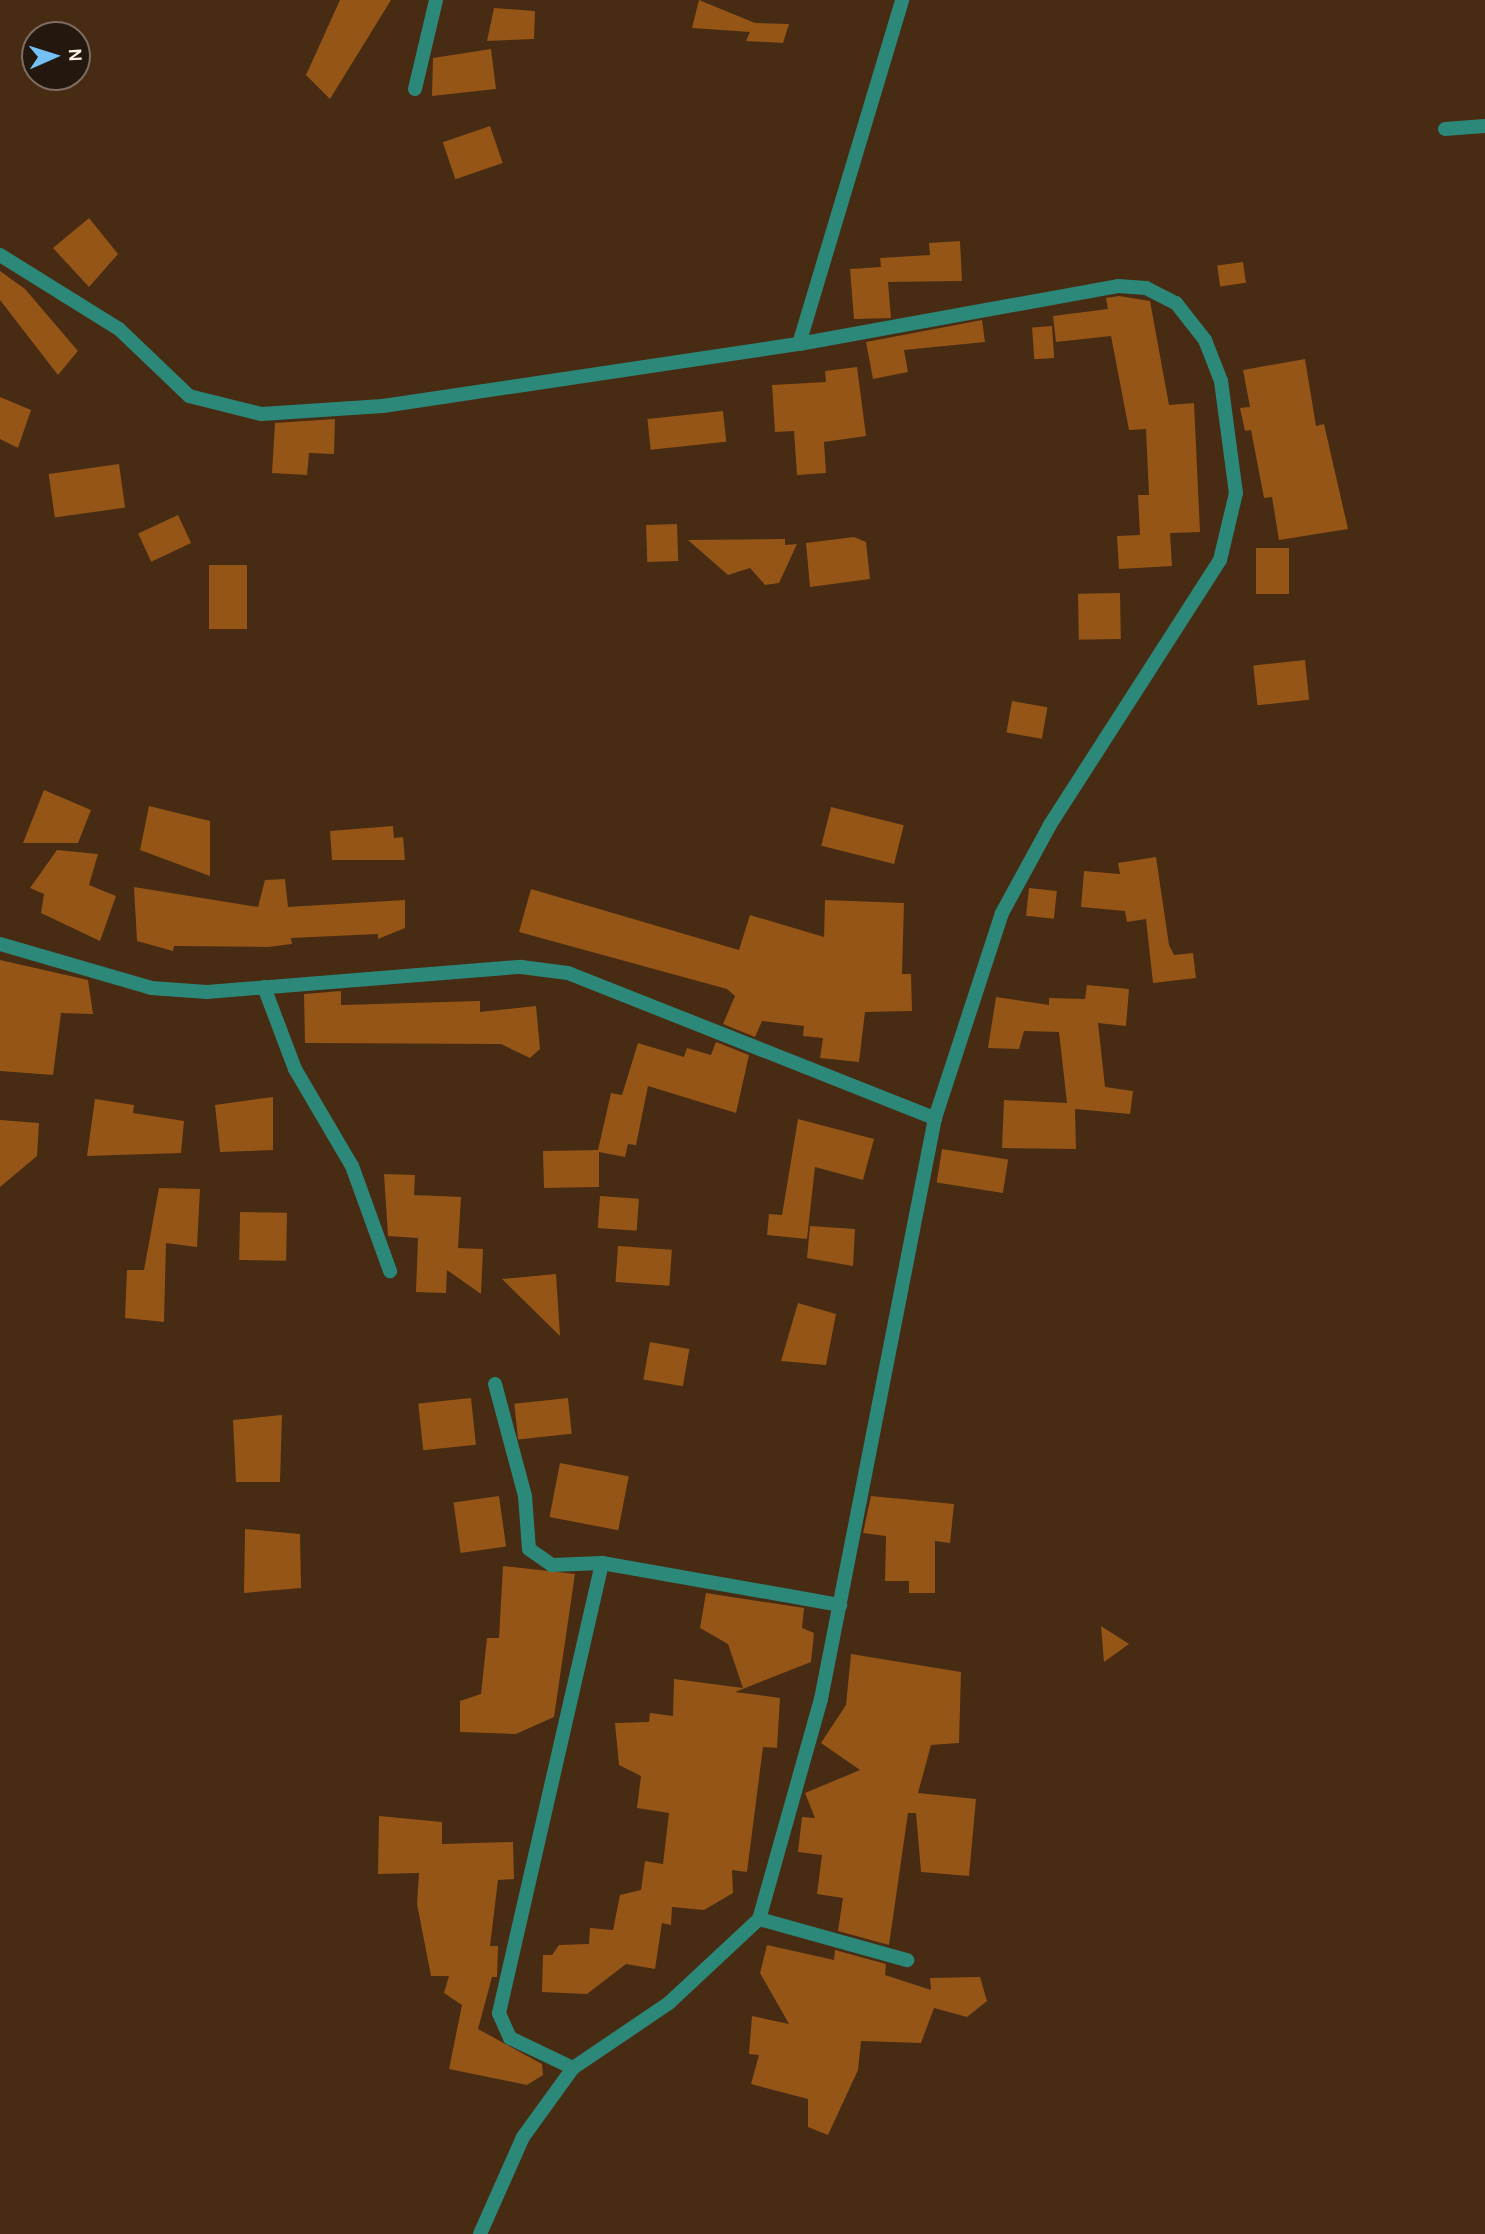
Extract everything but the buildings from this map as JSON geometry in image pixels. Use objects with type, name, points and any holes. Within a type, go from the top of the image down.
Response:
[{"type":"street","points":[[415,89],[436,0]]},
{"type":"street","points":[[799,344],[902,0]]},
{"type":"street","points":[[1445,129],[1485,126]]},
{"type":"street","points":[[0,254],[119,329],[189,396],[261,414],[383,406],[799,344],[1085,291],[1146,288],[1176,303],[1205,340],[1221,381],[1236,493],[1220,560],[1050,825],[1002,913],[935,1118],[821,1699],[760,1919],[669,2003],[573,2068],[523,2137],[480,2234]]},
{"type":"street","points":[[0,944],[151,988],[264,987],[521,967],[568,973],[935,1118]]},
{"type":"street","points":[[264,987],[295,1069],[352,1166],[390,1271]]},
{"type":"street","points":[[495,1384],[525,1496],[529,1549],[552,1565],[602,1563],[840,1605]]},
{"type":"street","points":[[573,2068],[510,2038],[499,2013],[602,1563]]},
{"type":"street","points":[[760,1919],[907,1961]]}]
